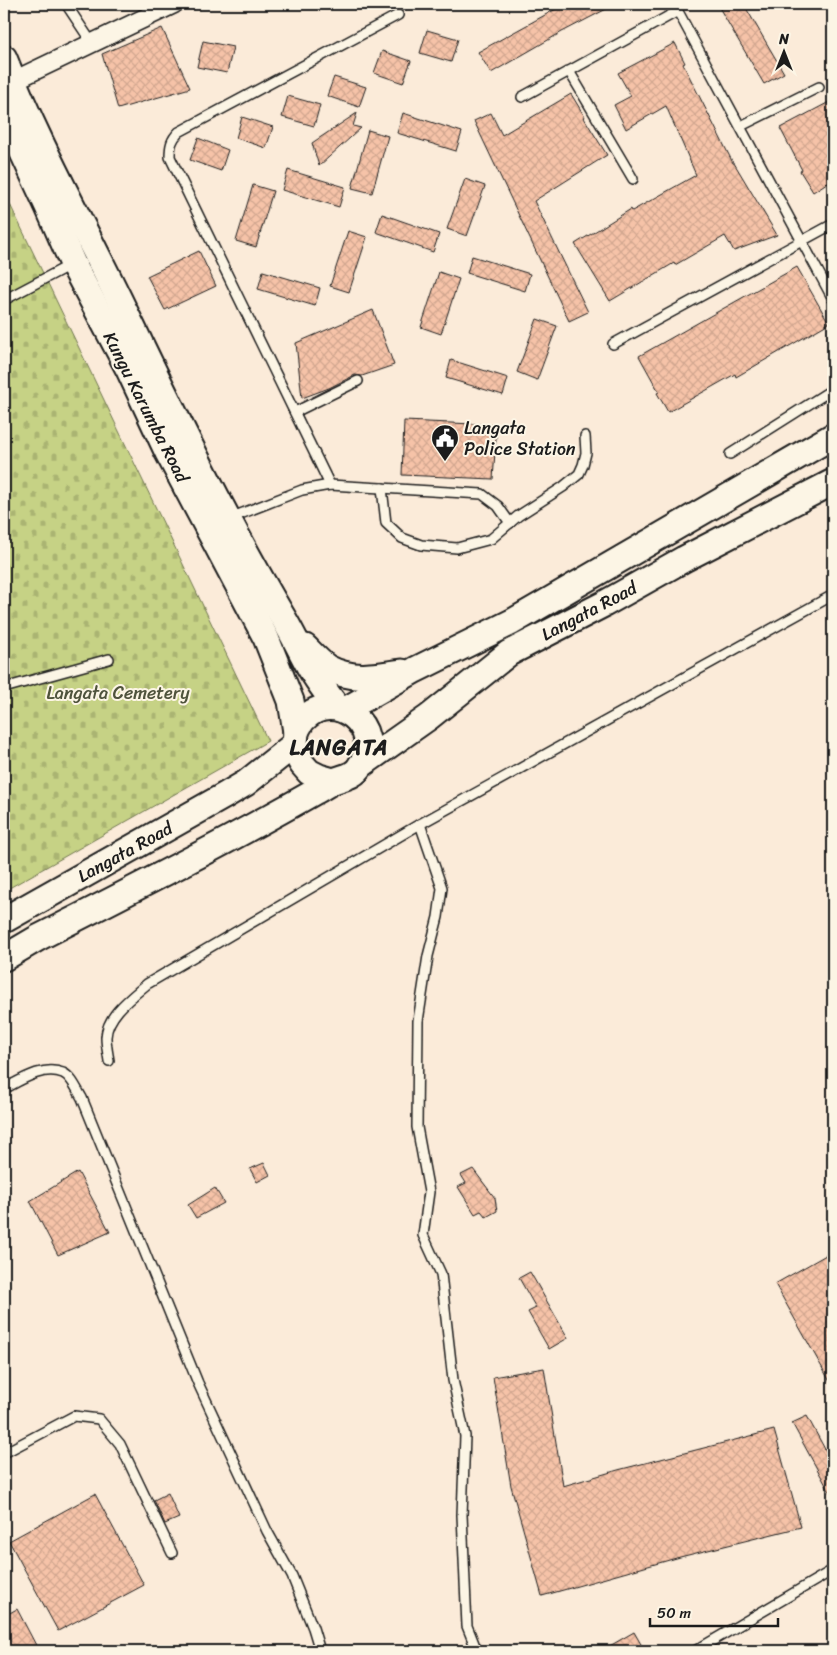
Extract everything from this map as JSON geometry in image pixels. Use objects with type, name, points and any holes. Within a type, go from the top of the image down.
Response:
[{"type":"main road","points":[[4,58],[49,159],[227,519],[296,639],[320,685],[342,709],[356,718],[363,728],[367,740],[367,754],[361,765],[351,776],[333,781],[309,772],[297,755],[296,738],[303,720],[313,712],[323,709],[342,709],[415,670]]},
{"type":"main road","name":"Kungu Karumba Road","points":[[4,112],[72,264],[129,370],[173,461],[266,638],[291,701],[296,738]]},
{"type":"main road","name":"Langata Road","points":[[415,670],[512,622],[833,436]]},
{"type":"main road","name":"Langata Road","points":[[361,765],[429,717],[509,653],[833,482]]},
{"type":"main road","points":[[296,639],[328,668],[352,677],[376,676],[415,670]]},
{"type":"main road","name":"Langata Road","points":[[4,920],[246,782],[296,738]]},
{"type":"main road","name":"Langata Road","points":[[4,958],[38,938],[211,850],[333,781]]},
{"type":"street","points":[[13,81],[174,4]]},
{"type":"lane","points":[[66,4],[92,43]]},
{"type":"lane","points":[[522,97],[676,7],[833,299]]},
{"type":"lane","points":[[330,485],[170,157],[170,146],[173,138],[179,132],[398,15]]},
{"type":"lane","points":[[569,71],[633,179]]},
{"type":"lane","points":[[741,126],[819,87]]},
{"type":"lane","points":[[613,344],[833,224]]},
{"type":"lane","points":[[4,300],[72,264]]},
{"type":"lane","points":[[294,412],[358,381]]},
{"type":"lane","points":[[730,454],[833,389]]},
{"type":"lane","points":[[382,488],[386,523],[402,538],[421,545],[457,548],[491,539],[518,516],[563,487],[579,474],[586,453],[585,436]]},
{"type":"lane","points":[[227,519],[302,490],[330,485],[482,494],[498,506],[510,523]]},
{"type":"lane","points":[[109,1061],[106,1036],[110,1022],[124,1003],[147,984],[420,824],[833,595]]},
{"type":"lane","points":[[4,688],[109,659]]},
{"type":"lane","points":[[420,824],[442,888],[438,916],[428,956],[418,1021],[417,1127],[429,1192],[422,1235],[441,1274],[453,1380],[465,1436],[462,1515],[467,1626],[477,1651]]},
{"type":"lane","points":[[4,1089],[26,1077],[41,1072],[49,1072],[63,1074],[71,1080],[82,1098],[198,1383],[267,1531],[292,1576],[320,1651]]},
{"type":"lane","points":[[4,1453],[74,1416],[99,1419],[120,1444],[172,1553]]},
{"type":"lane","points":[[694,1651],[833,1570]]},
{"type":"green space","name":"Langata Cemetery","points":[[4,192],[268,741],[4,891]]},
{"type":"building","points":[[565,4],[616,4],[562,32],[491,73],[478,52]]},
{"type":"building","points":[[717,4],[754,4],[746,8],[784,73],[764,84]]},
{"type":"building","points":[[162,28],[190,88],[118,109],[102,54]]},
{"type":"building","points":[[427,30],[458,39],[451,62],[420,53]]},
{"type":"building","points":[[203,41],[233,47],[227,73],[197,67]]},
{"type":"building","points":[[675,43],[685,63],[683,64],[733,163],[777,235],[734,251],[725,236],[675,265],[674,263],[610,301],[575,244],[631,209],[632,211],[696,175],[666,106],[626,129],[614,105],[631,96],[618,73]]},
{"type":"building","points":[[382,51],[411,61],[403,83],[374,73]]},
{"type":"building","points":[[334,77],[366,87],[359,107],[327,96]]},
{"type":"building","points":[[571,94],[607,155],[534,201],[588,312],[569,321],[474,121],[491,113],[502,135]]},
{"type":"building","points":[[288,96],[320,105],[314,126],[282,117]]},
{"type":"building","points":[[833,100],[833,179],[813,192],[800,171],[802,170],[780,128]]},
{"type":"building","points":[[357,113],[353,126],[361,128],[319,166],[312,143]]},
{"type":"building","points":[[403,113],[462,132],[456,151],[397,133]]},
{"type":"building","points":[[242,117],[273,127],[266,148],[236,138]]},
{"type":"building","points":[[368,130],[388,136],[372,193],[352,188]]},
{"type":"building","points":[[198,138],[228,150],[221,171],[190,160]]},
{"type":"building","points":[[288,170],[345,187],[339,207],[282,190]]},
{"type":"building","points":[[465,179],[485,186],[467,236],[447,229]]},
{"type":"building","points":[[253,185],[273,191],[256,247],[236,241]]},
{"type":"building","points":[[382,214],[439,234],[433,252],[376,232]]},
{"type":"building","points":[[348,231],[367,237],[349,292],[330,286]]},
{"type":"building","points":[[199,251],[216,286],[165,310],[147,276]]},
{"type":"building","points":[[472,256],[530,274],[525,291],[467,273]]},
{"type":"building","points":[[797,267],[829,323],[736,377],[735,374],[668,412],[639,356]]},
{"type":"building","points":[[263,271],[320,288],[315,306],[258,289]]},
{"type":"building","points":[[439,272],[459,279],[441,334],[421,327]]},
{"type":"building","points":[[373,310],[394,365],[362,376],[355,375],[329,388],[302,398],[296,343]]},
{"type":"building","points":[[537,319],[557,326],[537,380],[517,372]]},
{"type":"building","points":[[451,360],[508,378],[503,395],[446,378]]},
{"type":"building","points":[[404,421],[497,425],[493,479],[402,475]]},
{"type":"building","points":[[264,1163],[270,1175],[257,1182],[250,1169]]},
{"type":"building","points":[[473,1169],[495,1198],[497,1211],[486,1217],[481,1211],[475,1214],[458,1187],[466,1183],[461,1175]]},
{"type":"building","points":[[78,1172],[110,1232],[58,1255],[30,1201]]},
{"type":"building","points":[[215,1188],[224,1203],[196,1218],[188,1205]]},
{"type":"building","points":[[833,1251],[833,1387],[775,1284]]},
{"type":"building","points":[[530,1272],[568,1338],[549,1349],[528,1312],[536,1308],[519,1278]]},
{"type":"building","points":[[544,1368],[563,1486],[774,1430],[801,1527],[680,1557],[542,1596],[511,1486],[493,1377]]},
{"type":"building","points":[[807,1416],[833,1464],[833,1498],[792,1423]]},
{"type":"building","points":[[168,1493],[179,1518],[165,1524],[154,1500]]},
{"type":"building","points":[[95,1494],[144,1585],[58,1631],[9,1541]]},
{"type":"building","points":[[17,1609],[39,1651],[4,1651],[4,1616]]},
{"type":"building","points":[[634,1632],[642,1646],[632,1651],[601,1651]]},
{"type":"place","name":"Langata Police Station","points":[[445,462]]},
{"type":"district","name":"LANGATA","points":[[339,747]]}]
